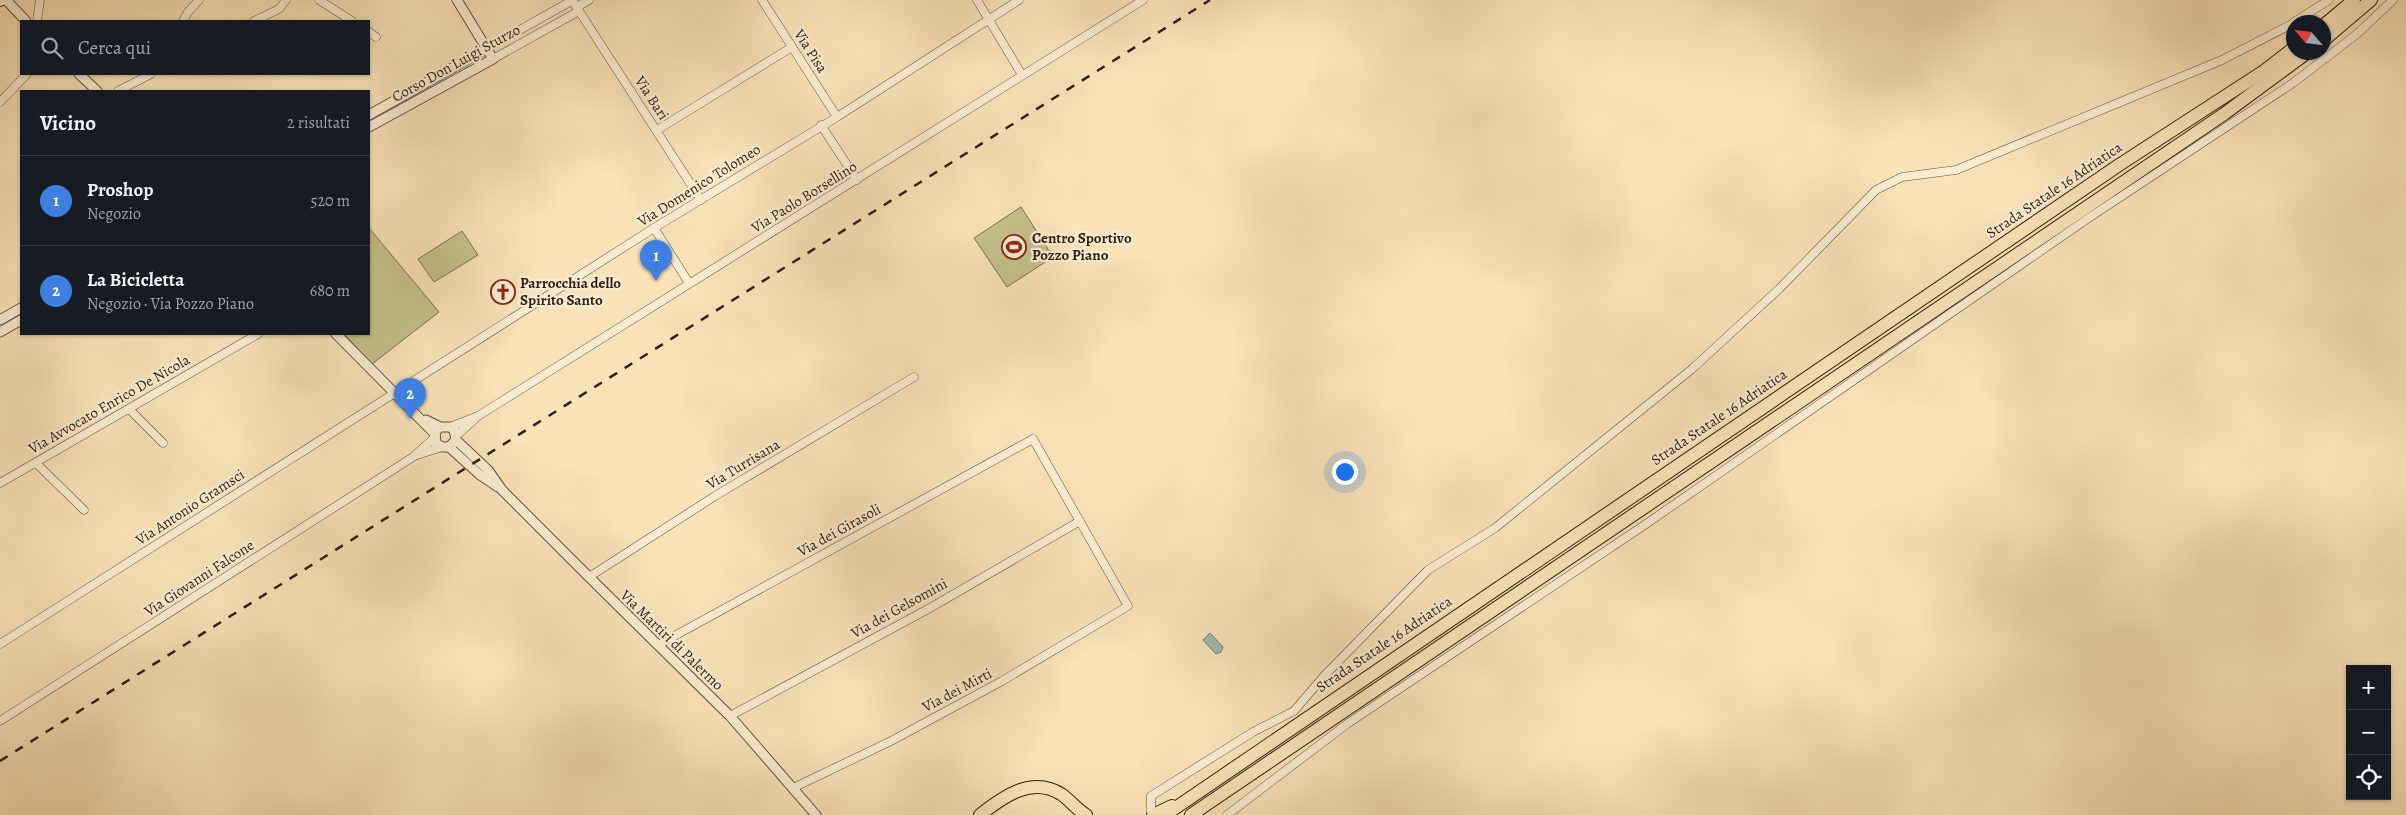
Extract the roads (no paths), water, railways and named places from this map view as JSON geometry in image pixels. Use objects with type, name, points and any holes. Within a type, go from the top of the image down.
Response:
[{"type":"highway","points":[[2331,19],[2354,0]]},
{"type":"highway","points":[[2331,34],[2371,0]]},
{"type":"highway","name":"Strada Statale 16 Adriatica","points":[[1164,815],[2111,170],[2286,54]]},
{"type":"highway","points":[[1191,815],[2216,119],[2297,60]]},
{"type":"highway","points":[[980,815],[993,804],[1021,789],[1045,786],[1063,795],[1081,813]]},
{"type":"highway","points":[[1152,813],[1190,798]]},
{"type":"street","points":[[6,0],[25,20]]},
{"type":"street","points":[[37,20],[40,0]]},
{"type":"street","points":[[184,20],[199,0]]},
{"type":"street","points":[[256,20],[279,8],[286,0]]},
{"type":"street","points":[[319,0],[350,20]]},
{"type":"street","points":[[457,0],[493,59]]},
{"type":"street","name":"Corso Don Luigi Sturzo","points":[[370,114],[486,49],[589,0]]},
{"type":"street","name":"Via Pisa","points":[[762,0],[837,117]]},
{"type":"street","points":[[977,0],[1022,76]]},
{"type":"street","name":"Via Domenico Tolomeo","points":[[394,393],[504,326],[654,228],[837,117],[1019,0]]},
{"type":"street","name":"Via Paolo Borsellino","points":[[450,427],[478,416],[1144,0]]},
{"type":"street","points":[[2306,15],[2329,0]]},
{"type":"street","points":[[1227,815],[1347,724],[1637,530],[2090,217],[2293,83],[2357,34],[2393,0]]},
{"type":"street","name":"Corso Don Luigi Sturzo","points":[[370,126],[493,59],[575,5]]},
{"type":"street","name":"Via Bari","points":[[575,5],[701,200]]},
{"type":"street","points":[[1152,813],[1151,796],[1253,732],[1294,711],[1324,676],[1428,570],[1495,528],[1692,370],[1779,289],[1876,190],[1902,177],[1956,170],[2222,60],[2286,27]]},
{"type":"street","points":[[657,130],[792,47]]},
{"type":"street","points":[[0,102],[25,75]]},
{"type":"street","points":[[80,75],[96,90]]},
{"type":"street","points":[[120,90],[149,75]]},
{"type":"street","points":[[821,125],[857,180]]},
{"type":"street","points":[[654,228],[689,283]]},
{"type":"street","points":[[0,320],[20,309]]},
{"type":"street","points":[[0,332],[20,321]]},
{"type":"street","name":"Via Avvocato Enrico De Nicola","points":[[0,483],[256,335]]},
{"type":"street","points":[[337,335],[436,433],[436,443],[451,442],[450,427],[436,433]]},
{"type":"street","name":"Via Turrisana","points":[[588,577],[715,496],[914,377]]},
{"type":"street","name":"Via Antonio Gramsci","points":[[0,644],[394,393]]},
{"type":"street","points":[[129,409],[163,443]]},
{"type":"street","name":"Via Paolo Borsellino","points":[[451,442],[478,416]]},
{"type":"street","name":"Via Giovanni Falcone","points":[[413,457],[436,433]]},
{"type":"street","name":"Via dei Girasoli","points":[[658,645],[1033,439],[1080,521]]},
{"type":"street","name":"Via Martiri di Palermo","points":[[451,442],[480,475],[502,490],[730,716],[816,815]]},
{"type":"street","name":"Via Giovanni Falcone","points":[[0,722],[413,457],[451,442]]},
{"type":"street","points":[[36,463],[84,510]]},
{"type":"street","name":"Via dei Mirti","points":[[793,788],[891,741],[976,695],[1128,606],[1080,521]]},
{"type":"street","name":"Via dei Gelsomini","points":[[730,716],[930,608],[1080,521]]},
{"type":"water","points":[[1210,633],[1223,647],[1221,652],[1216,654],[1203,640]]},
{"type":"railway","points":[[0,761],[1210,0]]},
{"type":"place","name":"Centro Sportivo Pozzo Piano","points":[[1014,247]]},
{"type":"place","name":"Proshop","points":[[656,281]]},
{"type":"place","name":"Parrocchia dello Spirito Santo","points":[[503,292]]},
{"type":"place","name":"La Bicicletta","points":[[410,419]]}]
